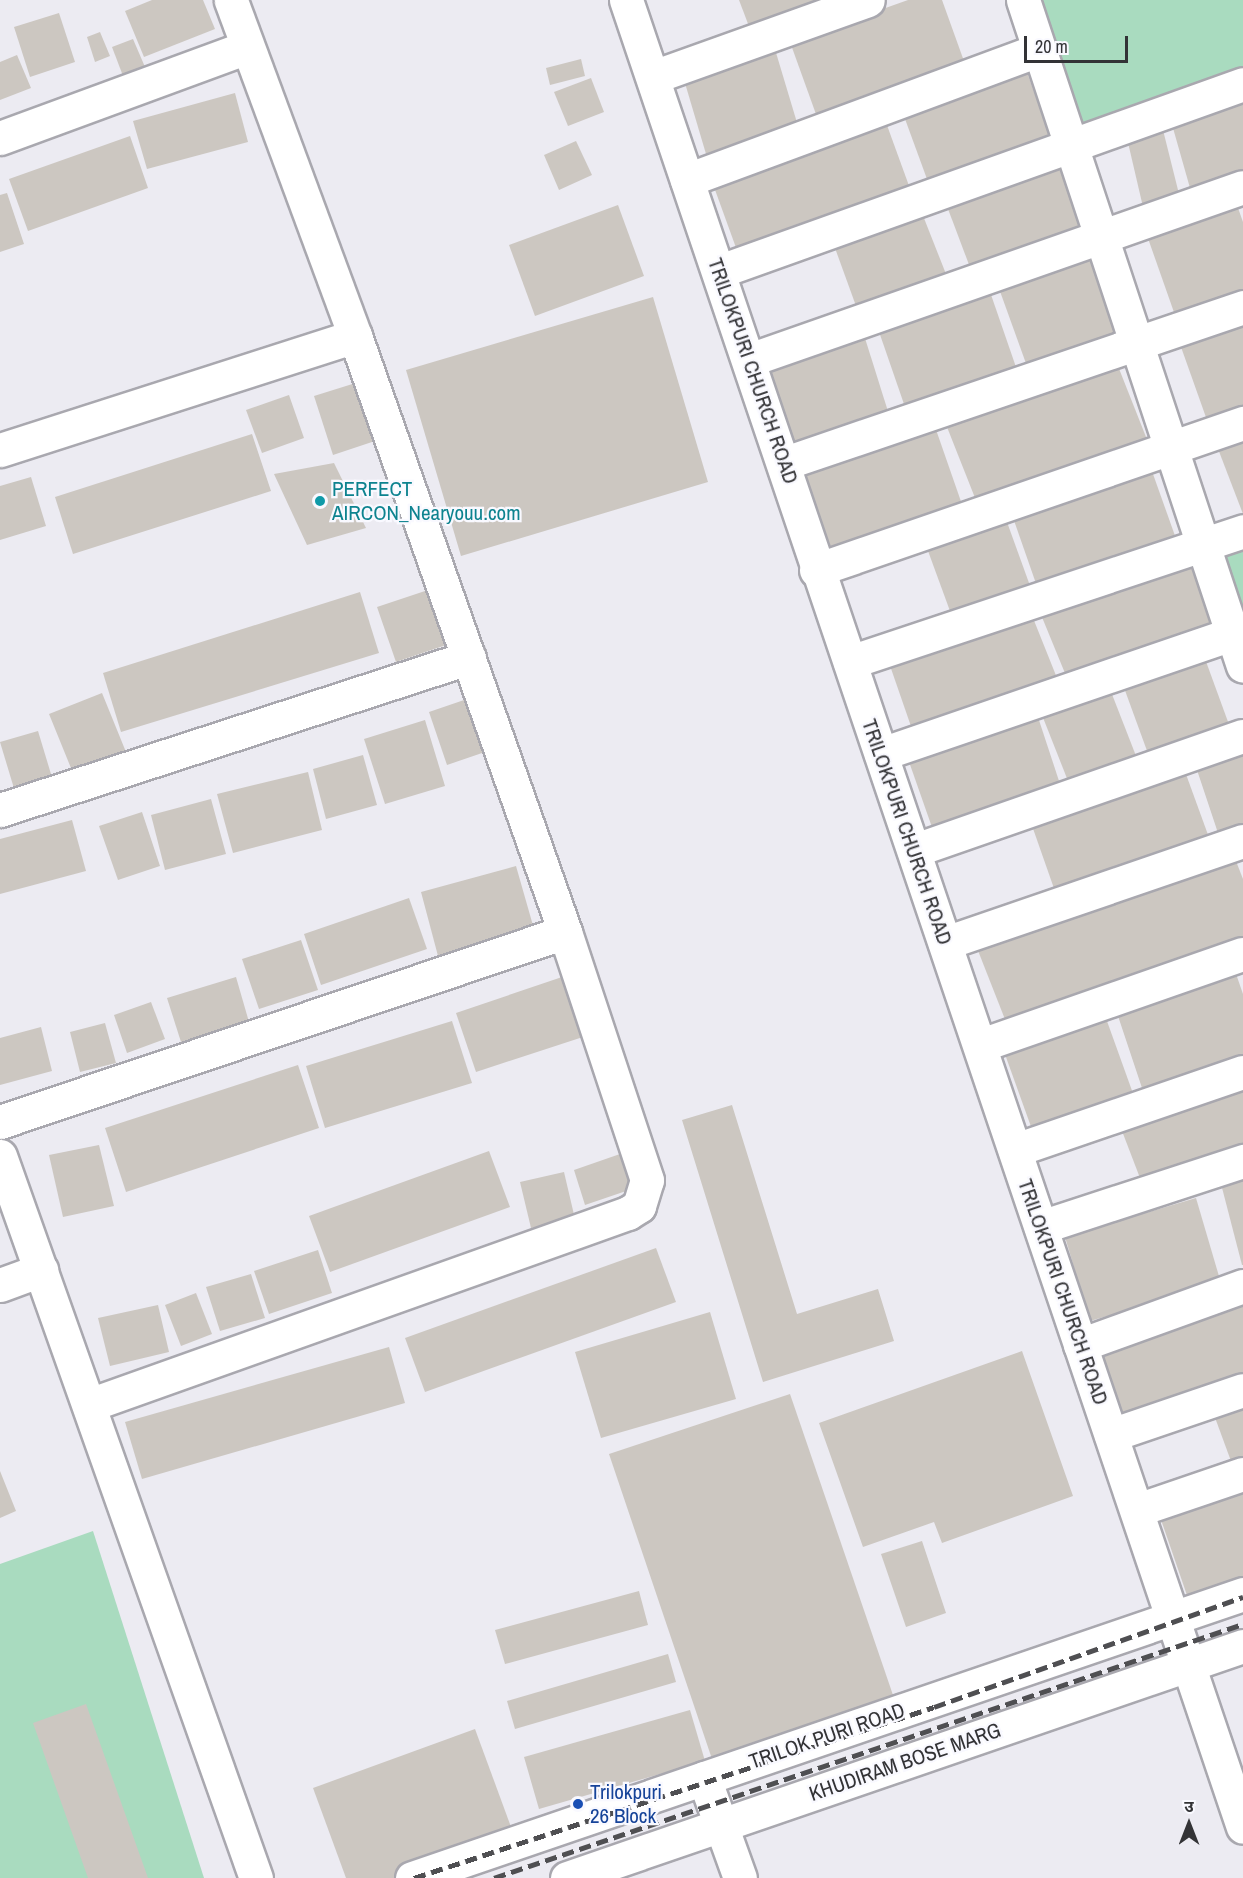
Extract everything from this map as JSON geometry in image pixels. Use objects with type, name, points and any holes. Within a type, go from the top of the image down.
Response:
[{"type":"street","points":[[89,1404],[639,1206],[647,1180],[565,932],[469,658],[355,336],[231,0]]},
{"type":"street","name":"TRILOKPURI CHURCH ROAD","points":[[626,0],[785,463],[816,570],[915,850],[1243,1827]]},
{"type":"street","points":[[652,77],[868,0]]},
{"type":"street","points":[[1023,0],[1138,342],[1170,447],[1243,666]]},
{"type":"street","points":[[0,138],[247,47]]},
{"type":"street","points":[[687,180],[1040,50]]},
{"type":"street","points":[[720,271],[1243,84]]},
{"type":"street","points":[[749,360],[1243,187]]},
{"type":"street","points":[[785,463],[1243,307]]},
{"type":"street","points":[[0,450],[355,336]]},
{"type":"street","points":[[816,570],[1243,423]]},
{"type":"street","points":[[850,662],[1243,531]]},
{"type":"street","points":[[881,754],[1232,634]]},
{"type":"street","points":[[0,810],[469,658]]},
{"type":"street","points":[[915,850],[1243,736]]},
{"type":"street","points":[[945,942],[1243,841]]},
{"type":"street","points":[[0,1122],[565,932]]},
{"type":"street","points":[[981,1045],[1243,954]]},
{"type":"street","points":[[1015,1150],[1243,1071]]},
{"type":"street","points":[[0,1156],[256,1878]]},
{"type":"street","points":[[1041,1227],[1243,1161]]},
{"type":"street","points":[[0,1285],[41,1270]]},
{"type":"street","points":[[1080,1345],[1243,1286]]},
{"type":"street","points":[[1111,1435],[1243,1390]]},
{"type":"street","points":[[1137,1510],[1243,1474]]},
{"type":"street","name":"TRILOK PURI ROAD","points":[[412,1878],[1243,1594]]},
{"type":"street","name":"KHUDIRAM BOSE MARG","points":[[567,1878],[1243,1646]]},
{"type":"street","points":[[704,1778],[740,1878]]},
{"type":"green space","points":[[1041,0],[1243,0],[1243,80],[1085,132]]},
{"type":"green space","points":[[1243,538],[1243,642],[1212,549]]},
{"type":"green space","points":[[93,1531],[204,1878],[0,1878],[0,1564]]},
{"type":"building","points":[[152,0],[203,0],[215,29],[144,57],[125,11]]},
{"type":"building","points":[[739,0],[851,0],[753,37]]},
{"type":"building","points":[[908,0],[942,0],[965,64],[817,117],[790,42]]},
{"type":"building","points":[[59,13],[75,62],[30,77],[14,27]]},
{"type":"building","points":[[100,32],[110,56],[95,62],[87,37]]},
{"type":"building","points":[[133,39],[145,67],[123,76],[112,47]]},
{"type":"building","points":[[774,46],[798,126],[706,154],[682,73]]},
{"type":"building","points":[[17,55],[31,88],[0,100],[0,62]]},
{"type":"building","points":[[581,59],[585,76],[550,85],[546,68]]},
{"type":"building","points":[[1023,61],[1053,145],[931,190],[901,108]]},
{"type":"building","points":[[591,78],[604,112],[568,126],[554,92]]},
{"type":"building","points":[[235,93],[248,142],[147,169],[133,121]]},
{"type":"building","points":[[1243,101],[1243,173],[1190,188],[1171,121]]},
{"type":"building","points":[[884,117],[912,194],[739,256],[710,176]]},
{"type":"building","points":[[1162,126],[1180,198],[1143,207],[1126,134]]},
{"type":"building","points":[[130,136],[148,188],[28,231],[9,179]]},
{"type":"building","points":[[576,141],[592,175],[559,190],[544,155]]},
{"type":"building","points":[[1054,156],[1085,231],[971,270],[945,201]]},
{"type":"building","points":[[7,193],[24,244],[0,252],[0,195]]},
{"type":"building","points":[[1233,194],[1243,222],[1243,296],[1176,318],[1144,227]]},
{"type":"building","points":[[918,203],[946,274],[856,306],[831,237]]},
{"type":"building","points":[[618,205],[644,276],[535,316],[509,245]]},
{"type":"building","points":[[1091,249],[1122,335],[1028,369],[997,283]]},
{"type":"building","points":[[988,286],[1017,370],[905,407],[876,323]]},
{"type":"building","points":[[653,297],[708,482],[461,556],[406,370]]},
{"type":"building","points":[[1243,325],[1243,410],[1208,423],[1181,347]]},
{"type":"building","points":[[864,335],[891,421],[796,451],[769,365]]},
{"type":"building","points":[[1114,356],[1148,442],[979,508],[945,422]]},
{"type":"building","points":[[362,381],[381,439],[333,455],[314,396]]},
{"type":"building","points":[[289,395],[304,438],[262,453],[246,410]]},
{"type":"building","points":[[933,421],[965,513],[835,559],[802,467]]},
{"type":"building","points":[[1243,432],[1243,514],[1215,441]]},
{"type":"building","points":[[252,434],[271,491],[73,554],[55,497]]},
{"type":"building","points":[[1148,460],[1179,547],[1040,595],[1010,509]]},
{"type":"building","name":"PERFECT AIRCON_Nearyouu.com","points":[[334,463],[366,528],[307,545],[274,474]]},
{"type":"building","points":[[31,477],[46,526],[0,540],[0,486]]},
{"type":"building","points":[[1003,511],[1033,594],[954,622],[924,540]]},
{"type":"building","points":[[1191,556],[1219,630],[1069,683],[1037,605]]},
{"type":"building","points":[[431,589],[449,644],[396,662],[377,607]]},
{"type":"building","points":[[360,592],[379,653],[121,732],[103,673]]},
{"type":"building","points":[[1031,613],[1059,683],[914,735],[887,657]]},
{"type":"building","points":[[1204,656],[1231,730],[1150,759],[1123,685]]},
{"type":"building","points":[[1108,684],[1138,761],[1070,786],[1040,710]]},
{"type":"building","points":[[102,693],[126,752],[73,773],[49,714]]},
{"type":"building","points":[[467,699],[485,752],[447,765],[429,712]]},
{"type":"building","points":[[1035,708],[1061,787],[934,833],[907,756]]},
{"type":"building","points":[[425,720],[445,786],[385,804],[364,739]]},
{"type":"building","points":[[38,731],[54,784],[16,795],[0,742]]},
{"type":"building","points":[[1243,742],[1243,835],[1221,842],[1193,758]]},
{"type":"building","points":[[363,755],[377,805],[326,819],[313,769]]},
{"type":"building","points":[[1183,766],[1211,843],[1057,897],[1030,820]]},
{"type":"building","points":[[308,772],[322,830],[233,853],[217,794]]},
{"type":"building","points":[[211,799],[226,854],[165,870],[151,815]]},
{"type":"building","points":[[142,812],[160,866],[118,880],[99,826]]},
{"type":"building","points":[[72,820],[86,871],[0,894],[0,839]]},
{"type":"building","points":[[1234,856],[1243,879],[1243,945],[1008,1027],[975,943]]},
{"type":"building","points":[[516,866],[534,929],[438,956],[421,892]]},
{"type":"building","points":[[409,898],[427,949],[321,985],[304,934]]},
{"type":"building","points":[[301,940],[318,990],[259,1009],[242,959]]},
{"type":"building","points":[[1235,971],[1243,994],[1243,1065],[1145,1097],[1116,1010]]},
{"type":"building","points":[[565,976],[586,1036],[476,1072],[456,1013]]},
{"type":"building","points":[[236,977],[249,1022],[181,1042],[167,998]]},
{"type":"building","points":[[151,1002],[165,1039],[127,1053],[114,1015]]},
{"type":"building","points":[[1103,1010],[1135,1099],[1034,1135],[1002,1046]]},
{"type":"building","points":[[452,1021],[472,1083],[325,1128],[306,1066]]},
{"type":"building","points":[[105,1023],[116,1063],[80,1072],[70,1032]]},
{"type":"building","points":[[41,1027],[52,1071],[0,1085],[0,1038]]},
{"type":"building","points":[[298,1065],[319,1128],[126,1192],[105,1128]]},
{"type":"building","points":[[1243,1086],[1243,1148],[1140,1178],[1122,1131]]},
{"type":"building","points":[[732,1105],[797,1314],[878,1289],[894,1341],[763,1382],[682,1120]]},
{"type":"building","points":[[99,1145],[114,1206],[63,1217],[49,1155]]},
{"type":"building","points":[[489,1151],[510,1207],[330,1272],[309,1216]]},
{"type":"building","points":[[620,1154],[632,1189],[585,1205],[574,1170]]},
{"type":"building","points":[[564,1172],[575,1219],[531,1228],[520,1182]]},
{"type":"building","points":[[1243,1173],[1243,1265],[1242,1265],[1220,1180]]},
{"type":"building","points":[[1196,1198],[1221,1283],[1090,1321],[1065,1237]]},
{"type":"building","points":[[656,1248],[676,1302],[425,1392],[405,1338]]},
{"type":"building","points":[[318,1250],[332,1293],[269,1314],[254,1271]]},
{"type":"building","points":[[251,1274],[265,1318],[220,1331],[206,1287]]},
{"type":"building","points":[[1243,1287],[1243,1382],[1126,1425],[1095,1341]]},
{"type":"building","points":[[196,1293],[212,1334],[181,1346],[165,1305]]},
{"type":"building","points":[[158,1305],[169,1352],[110,1366],[98,1318]]},
{"type":"building","points":[[710,1312],[736,1399],[601,1438],[575,1352]]},
{"type":"building","points":[[389,1347],[405,1403],[142,1479],[125,1422]]},
{"type":"building","points":[[1022,1351],[1073,1496],[942,1543],[934,1522],[863,1547],[819,1423]]},
{"type":"building","points":[[1243,1392],[1243,1469],[1235,1472],[1210,1404]]},
{"type":"building","points":[[790,1394],[894,1698],[712,1759],[609,1454]]},
{"type":"building","points":[[0,1471],[16,1511],[0,1518]]},
{"type":"building","points":[[1243,1482],[1243,1589],[1191,1607],[1158,1511]]},
{"type":"building","points":[[922,1541],[946,1613],[906,1627],[881,1554]]},
{"type":"building","points":[[639,1591],[648,1625],[505,1664],[495,1630]]},
{"type":"building","points":[[668,1654],[676,1682],[515,1729],[507,1701]]},
{"type":"building","points":[[86,1704],[148,1878],[88,1878],[33,1723]]},
{"type":"building","points":[[690,1710],[705,1761],[539,1809],[524,1757]]},
{"type":"building","points":[[475,1729],[514,1835],[397,1878],[346,1878],[313,1788]]},
{"type":"railway","points":[[414,1878],[934,1707],[1243,1597]]},
{"type":"railway","points":[[494,1878],[1243,1624]]},
{"type":"place","name":"PERFECT AIRCON_Nearyouu.com","points":[[320,501]]},
{"type":"place","name":"Trilokpuri 26 Block","points":[[578,1804]]}]
